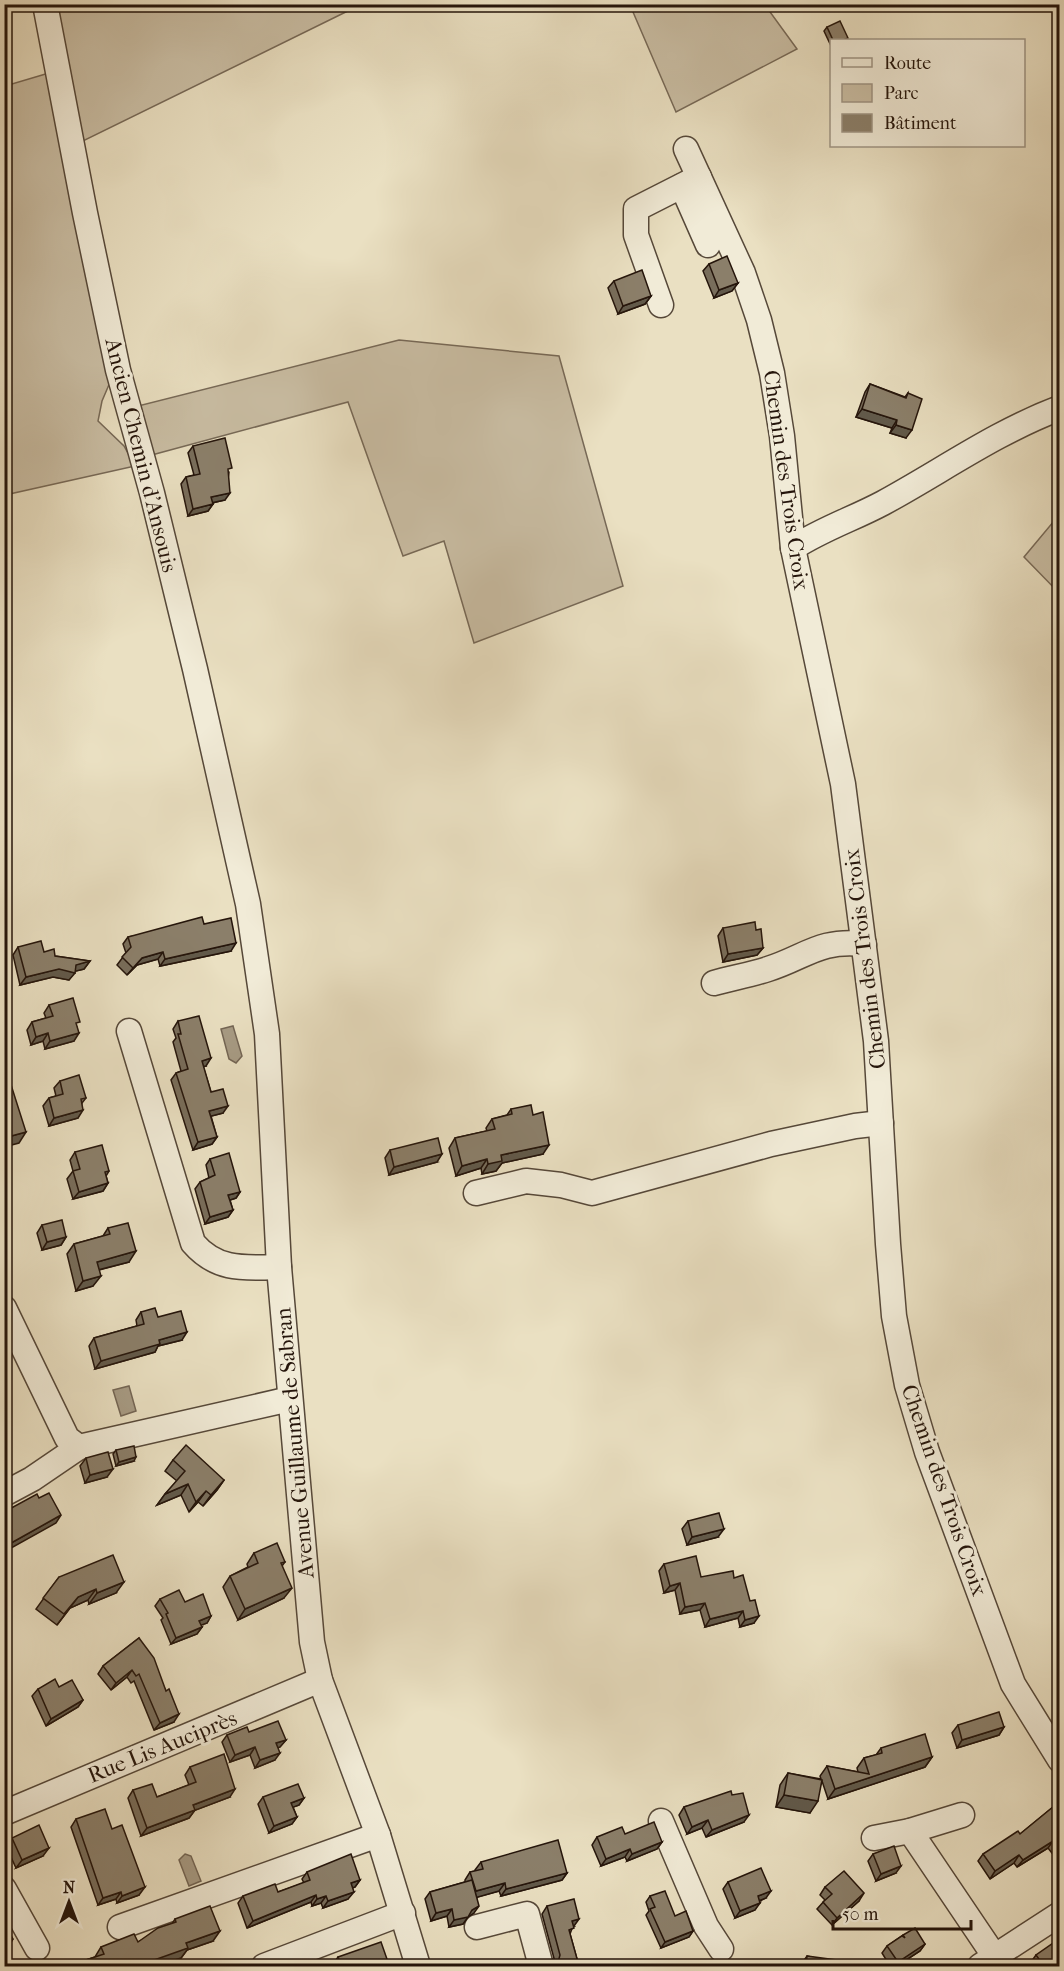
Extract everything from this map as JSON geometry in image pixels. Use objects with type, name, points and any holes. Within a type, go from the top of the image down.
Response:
[{"type":"street","name":"Ancien Chemin d'Ansouis","points":[[45,4],[118,370],[182,614],[248,904]]},
{"type":"street","name":"Chemin des Trois Croix","points":[[686,149],[690,182],[743,273],[759,320],[772,374],[782,436],[793,548],[843,784],[876,1041],[894,1316],[907,1384],[927,1452],[1012,1684],[1059,1760]]},
{"type":"street","points":[[661,305],[636,235],[636,208],[690,182],[708,245]]},
{"type":"street","points":[[793,548],[819,531],[881,504],[1021,422],[1059,408]]},
{"type":"street","name":"Avenue Guillaume de Sabran","points":[[248,904],[267,1034],[279,1267],[312,1642],[320,1680],[378,1835],[418,1966]]},
{"type":"street","points":[[714,983],[769,969],[798,955],[839,941],[864,944]]},
{"type":"street","points":[[129,1031],[193,1243],[204,1256],[223,1266],[238,1269],[279,1267]]},
{"type":"street","points":[[476,1192],[526,1181],[561,1185],[592,1193],[771,1144],[855,1126],[881,1124]]},
{"type":"street","points":[[4,1308],[67,1438],[78,1447]]},
{"type":"street","points":[[4,1494],[32,1479],[78,1447],[291,1399]]},
{"type":"street","name":"Rue Lis Auciprès","points":[[4,1813],[320,1680]]},
{"type":"street","points":[[874,1838],[910,1831],[962,1815]]},
{"type":"street","points":[[671,1827],[706,1926],[724,1958]]},
{"type":"street","points":[[910,1831],[987,1962],[1059,1914]]},
{"type":"street","points":[[120,1927],[378,1835]]},
{"type":"street","points":[[4,1889],[37,1948]]},
{"type":"street","points":[[264,1966],[403,1913]]},
{"type":"street","points":[[477,1927],[527,1914],[541,1966]]},
{"type":"green space","points":[[53,4],[360,5],[83,141]]},
{"type":"green space","points":[[630,5],[765,5],[797,49],[676,112]]},
{"type":"green space","points":[[49,73],[111,380],[102,401],[98,421],[124,446],[135,466],[5,495],[5,86]]},
{"type":"green space","points":[[399,340],[559,356],[623,586],[474,643],[444,541],[403,556],[348,402],[148,456],[138,406]]},
{"type":"green space","points":[[1059,515],[1059,593],[1024,557]]},
{"type":"shaded area","points":[[233,1026],[242,1056],[236,1063],[229,1059],[221,1029]]},
{"type":"shaded area","points":[[129,1386],[136,1411],[121,1416],[113,1390]]},
{"type":"shaded area","points":[[185,1854],[191,1856],[201,1881],[189,1886],[179,1860]]},
{"type":"building","points":[[840,21],[848,38],[833,39],[827,27]]},
{"type":"building","points":[[727,256],[738,283],[719,290],[709,264]]},
{"type":"building","points":[[642,270],[651,296],[623,306],[614,281]]},
{"type":"building","points":[[870,384],[906,398],[908,393],[922,399],[912,430],[896,425],[897,420],[862,409]]},
{"type":"building","points":[[225,438],[232,468],[228,469],[230,493],[211,497],[213,504],[193,509],[186,477],[200,474],[193,446]]},
{"type":"building","points":[[202,917],[204,924],[231,918],[236,943],[165,959],[163,952],[142,958],[133,968],[122,957],[131,947],[128,937]]},
{"type":"building","points":[[755,922],[756,930],[761,929],[763,948],[728,954],[723,928]]},
{"type":"building","points":[[41,941],[44,952],[54,949],[55,956],[90,961],[76,965],[75,973],[59,969],[26,977],[18,947]]},
{"type":"building","points":[[73,998],[80,1022],[76,1023],[79,1033],[50,1041],[48,1033],[36,1037],[32,1022],[53,1016],[49,1005]]},
{"type":"building","points":[[199,1016],[211,1058],[202,1061],[211,1092],[223,1089],[228,1106],[209,1111],[217,1137],[198,1142],[176,1073],[188,1069],[178,1034],[181,1034],[178,1021]]},
{"type":"building","points":[[4,1069],[6,1069],[26,1132],[4,1138]]},
{"type":"building","points":[[79,1075],[86,1098],[81,1099],[83,1110],[54,1118],[49,1098],[63,1094],[60,1081]]},
{"type":"building","points":[[531,1105],[533,1115],[543,1112],[549,1145],[501,1155],[502,1161],[488,1164],[487,1159],[462,1166],[455,1138],[495,1129],[492,1119],[512,1114],[511,1109]]},
{"type":"building","points":[[438,1138],[442,1154],[394,1167],[390,1150]]},
{"type":"building","points":[[102,1145],[109,1171],[105,1172],[108,1183],[79,1192],[73,1171],[80,1169],[75,1152]]},
{"type":"building","points":[[229,1153],[240,1192],[228,1195],[233,1210],[210,1217],[200,1182],[215,1175],[210,1159]]},
{"type":"building","points":[[62,1220],[66,1237],[47,1242],[42,1225]]},
{"type":"building","points":[[128,1223],[136,1251],[97,1262],[101,1276],[83,1281],[74,1244],[110,1234],[108,1228]]},
{"type":"building","points":[[155,1308],[158,1317],[181,1311],[187,1332],[159,1340],[160,1344],[101,1361],[94,1338],[144,1324],[141,1312]]},
{"type":"building","points":[[186,1445],[224,1480],[211,1495],[206,1491],[196,1502],[188,1484],[165,1494],[185,1471],[173,1460]]},
{"type":"building","points":[[134,1446],[136,1457],[119,1462],[116,1450]]},
{"type":"building","points":[[108,1452],[113,1469],[90,1475],[86,1458]]},
{"type":"building","points":[[49,1493],[61,1515],[4,1547],[4,1512],[37,1494],[39,1498]]},
{"type":"building","points":[[719,1513],[724,1529],[692,1537],[688,1521]]},
{"type":"building","points":[[277,1543],[285,1562],[281,1563],[292,1588],[245,1609],[230,1576],[258,1563],[254,1553]]},
{"type":"building","points":[[113,1555],[124,1582],[97,1593],[96,1589],[78,1597],[64,1614],[43,1598],[59,1577]]},
{"type":"building","points":[[696,1556],[701,1577],[733,1571],[734,1578],[743,1575],[750,1601],[755,1600],[759,1616],[745,1620],[743,1611],[710,1619],[705,1603],[685,1607],[680,1583],[670,1586],[664,1564]]},
{"type":"building","points":[[179,1590],[185,1602],[203,1594],[211,1616],[199,1621],[202,1627],[176,1638],[166,1614],[168,1613],[160,1599]]},
{"type":"building","points":[[139,1638],[154,1658],[166,1691],[169,1689],[179,1714],[160,1723],[139,1674],[136,1676],[132,1670],[116,1683],[103,1666]]},
{"type":"building","points":[[55,1679],[59,1687],[72,1680],[83,1700],[51,1719],[38,1689]]},
{"type":"building","points":[[999,1712],[1004,1727],[962,1740],[958,1725]]},
{"type":"building","points":[[278,1721],[286,1740],[276,1743],[280,1753],[260,1760],[255,1747],[235,1755],[227,1735],[247,1727],[249,1732]]},
{"type":"building","points":[[925,1734],[932,1757],[835,1789],[827,1766],[869,1774],[864,1758],[882,1753],[881,1748]]},
{"type":"building","points":[[224,1754],[235,1789],[193,1805],[195,1810],[147,1828],[133,1790],[152,1784],[157,1797],[196,1782],[190,1767]]},
{"type":"building","points":[[788,1773],[822,1780],[818,1801],[784,1795]]},
{"type":"building","points":[[298,1784],[304,1798],[291,1803],[297,1817],[274,1826],[263,1797]]},
{"type":"building","points":[[731,1791],[732,1795],[743,1793],[749,1815],[712,1830],[708,1820],[692,1827],[684,1807]]},
{"type":"building","points":[[1059,1802],[1059,1848],[1053,1841],[1023,1860],[1019,1855],[995,1871],[983,1854],[1018,1831],[1020,1834]]},
{"type":"building","points":[[105,1809],[112,1829],[122,1825],[145,1887],[122,1896],[121,1892],[103,1898],[76,1819]]},
{"type":"building","points":[[654,1822],[662,1842],[632,1854],[630,1849],[606,1859],[597,1837],[622,1827],[625,1834]]},
{"type":"building","points":[[39,1825],[49,1848],[22,1860],[12,1838]]},
{"type":"building","points":[[558,1840],[567,1873],[506,1889],[505,1883],[476,1891],[470,1872],[483,1869],[481,1862]]},
{"type":"building","points":[[894,1846],[901,1866],[881,1874],[873,1854]]},
{"type":"building","points":[[351,1854],[360,1880],[351,1883],[354,1892],[328,1901],[326,1896],[317,1899],[316,1895],[253,1921],[243,1896],[275,1884],[278,1892],[310,1880],[307,1872]]},
{"type":"building","points":[[761,1868],[771,1891],[758,1896],[760,1903],[740,1911],[728,1882]]},
{"type":"building","points":[[844,1871],[864,1893],[837,1918],[823,1902],[832,1894],[825,1887]]},
{"type":"building","points":[[472,1880],[479,1906],[472,1910],[468,1917],[454,1920],[452,1909],[436,1913],[430,1892]]},
{"type":"building","points":[[665,1891],[675,1916],[686,1911],[693,1931],[665,1942],[650,1909],[655,1907],[650,1896]]},
{"type":"building","points":[[574,1899],[579,1919],[572,1921],[574,1928],[569,1930],[579,1966],[557,1966],[560,1955],[547,1906]]},
{"type":"building","points":[[210,1906],[220,1931],[186,1943],[188,1948],[143,1964],[142,1960],[125,1966],[88,1966],[86,1960],[104,1954],[101,1947],[134,1934],[138,1942],[158,1928],[176,1922],[175,1919]]},
{"type":"building","points":[[4,1924],[13,1939],[4,1944]]},
{"type":"building","points":[[915,1928],[925,1944],[898,1962],[887,1946],[902,1936],[905,1938],[903,1935]]},
{"type":"building","points":[[1059,1939],[1059,1966],[1044,1966],[1036,1955]]},
{"type":"building","points":[[381,1942],[388,1962],[376,1966],[341,1966],[338,1957]]},
{"type":"building","points":[[807,1956],[851,1962],[850,1966],[806,1966]]}]
